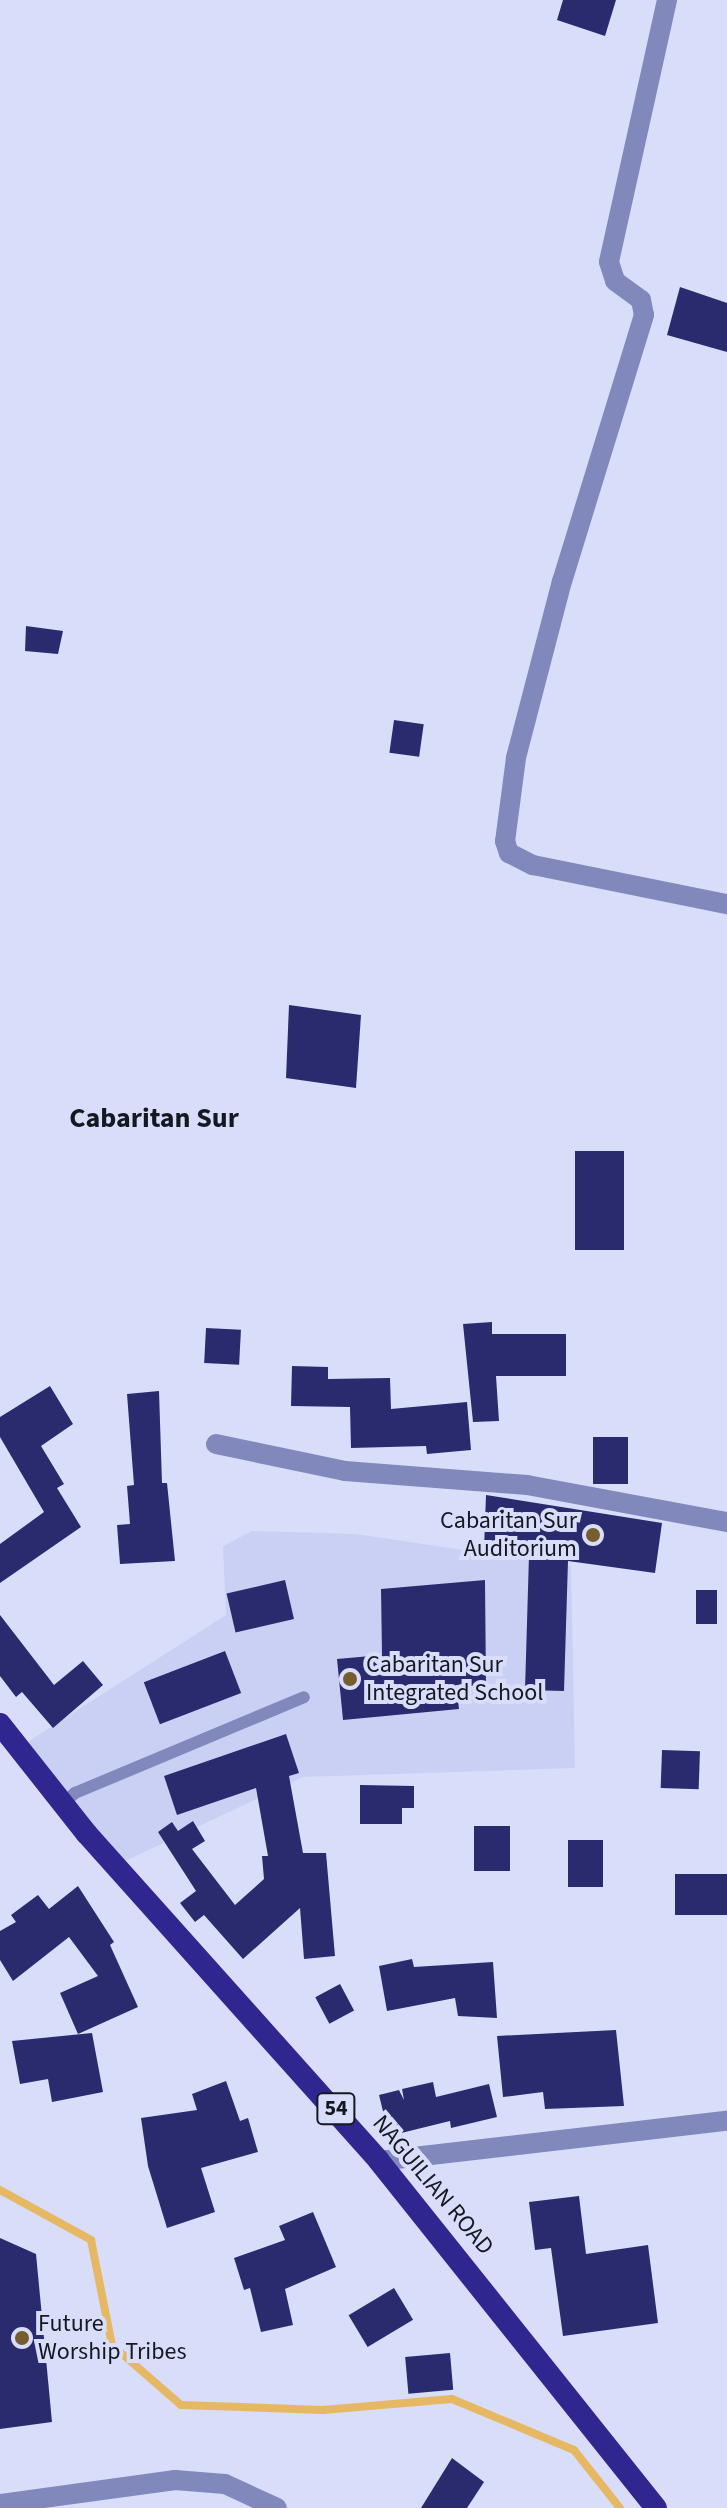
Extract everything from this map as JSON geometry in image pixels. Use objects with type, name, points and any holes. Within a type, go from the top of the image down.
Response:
[{"type":"highway","name":"NAGUILIAN ROAD","points":[[0,1724],[62,1805],[379,2161],[656,2508]]},
{"type":"street","points":[[667,0],[609,262],[615,281],[641,300],[644,315],[562,581],[516,758],[505,841],[509,853],[533,865],[727,904]]},
{"type":"street","points":[[216,1444],[345,1471],[527,1485],[727,1522]]},
{"type":"street","points":[[379,2161],[727,2121]]},
{"type":"street","points":[[0,2504],[175,2480],[225,2484],[277,2508]]},
{"type":"lane","points":[[62,1805],[75,1793],[304,1697]]},
{"type":"shaded area","name":"Cabaritan Sur Integrated School","points":[[252,1531],[356,1534],[571,1566],[575,1768],[303,1777],[121,1863],[26,1743],[226,1615],[223,1546]]},
{"type":"building","points":[[563,0],[616,0],[605,36],[557,20]]},
{"type":"building","points":[[680,287],[727,303],[727,352],[667,335]]},
{"type":"building","points":[[26,626],[63,631],[58,654],[25,651]]},
{"type":"building","points":[[394,720],[424,724],[419,757],[389,753]]},
{"type":"building","points":[[289,1005],[361,1015],[356,1088],[286,1078]]},
{"type":"building","points":[[575,1151],[624,1151],[624,1250],[575,1250]]},
{"type":"building","points":[[492,1322],[492,1334],[566,1334],[566,1376],[496,1376],[499,1421],[473,1422],[463,1324]]},
{"type":"building","points":[[206,1328],[241,1330],[239,1365],[204,1363]]},
{"type":"building","points":[[292,1366],[328,1367],[328,1379],[390,1378],[391,1409],[467,1402],[471,1450],[427,1454],[426,1446],[351,1448],[350,1407],[291,1406]]},
{"type":"building","points":[[50,1386],[73,1424],[41,1446],[64,1484],[57,1488],[81,1527],[0,1583],[0,1544],[44,1512],[0,1437],[0,1417]]},
{"type":"building","points":[[159,1391],[162,1483],[167,1483],[175,1561],[120,1564],[117,1525],[130,1524],[127,1486],[134,1485],[127,1394]]},
{"type":"building","points":[[593,1437],[628,1437],[628,1484],[593,1484]]},
{"type":"building","points":[[486,1495],[662,1523],[655,1573],[568,1561],[564,1691],[525,1690],[529,1555],[484,1549]]},
{"type":"building","points":[[285,1580],[294,1619],[236,1632],[227,1593]]},
{"type":"building","points":[[485,1580],[486,1687],[456,1685],[459,1709],[343,1720],[337,1659],[382,1655],[381,1589]]},
{"type":"building","points":[[696,1590],[717,1590],[717,1624],[696,1624]]},
{"type":"building","points":[[0,1615],[54,1685],[83,1661],[103,1685],[53,1728],[22,1692],[16,1697],[0,1676]]},
{"type":"building","points":[[225,1651],[241,1693],[160,1724],[144,1682]]},
{"type":"building","points":[[286,1734],[299,1773],[289,1776],[303,1853],[326,1853],[335,1956],[304,1959],[300,1908],[243,1959],[204,1915],[195,1922],[180,1903],[196,1891],[158,1832],[172,1822],[178,1831],[193,1821],[205,1841],[192,1849],[235,1905],[264,1879],[262,1856],[268,1856],[256,1788],[177,1815],[164,1776]]},
{"type":"building","points":[[662,1750],[700,1751],[699,1789],[661,1788]]},
{"type":"building","points":[[360,1785],[414,1786],[414,1808],[402,1808],[402,1824],[360,1824]]},
{"type":"building","points":[[474,1826],[510,1826],[510,1871],[474,1871]]},
{"type":"building","points":[[568,1840],[603,1840],[603,1887],[568,1887]]},
{"type":"building","points":[[675,1874],[727,1874],[727,1915],[675,1915]]},
{"type":"building","points":[[78,1886],[114,1942],[110,1945],[138,2007],[78,2034],[60,1993],[98,1976],[69,1937],[13,1981],[0,1960],[0,1931],[16,1922],[11,1915],[38,1895],[49,1909]]},
{"type":"building","points":[[412,1959],[414,1967],[493,1962],[497,2018],[458,2016],[455,1998],[387,2011],[379,1966]]},
{"type":"building","points":[[340,1984],[354,2010],[329,2024],[315,1997]]},
{"type":"building","points":[[616,2030],[624,2106],[545,2109],[543,2092],[503,2097],[497,2036]]},
{"type":"building","points":[[92,2033],[103,2092],[52,2102],[48,2079],[20,2084],[12,2041]]},
{"type":"building","points":[[226,2081],[240,2121],[248,2118],[258,2152],[201,2168],[215,2212],[167,2228],[148,2166],[141,2118],[197,2110],[192,2094]]},
{"type":"building","points":[[433,2082],[436,2097],[489,2084],[497,2117],[451,2128],[450,2121],[389,2136],[379,2095],[399,2090],[404,2100],[402,2089]]},
{"type":"building","points":[[579,2196],[586,2254],[648,2245],[658,2323],[563,2336],[551,2248],[535,2250],[529,2202]]},
{"type":"building","points":[[313,2212],[336,2267],[285,2289],[293,2325],[261,2332],[250,2288],[244,2290],[234,2258],[285,2240],[279,2226]]},
{"type":"building","name":"Future Worship Tribes","points":[[0,2238],[36,2254],[52,2422],[0,2429]]},
{"type":"building","points":[[394,2288],[413,2320],[368,2347],[349,2315]]},
{"type":"building","points":[[450,2353],[453,2390],[408,2394],[405,2357]]},
{"type":"building","points":[[452,2458],[484,2482],[467,2508],[421,2508]]},
{"type":"waterway","points":[[0,2190],[91,2240],[112,2345],[181,2405],[323,2410],[452,2399],[574,2450],[620,2508]]},
{"type":"place","name":"Cabaritan Sur Auditorium","points":[[593,1535]]},
{"type":"place","name":"Cabaritan Sur Integrated School","points":[[350,1679]]},
{"type":"place","name":"Future Worship Tribes","points":[[22,2338]]},
{"type":"district","name":"Cabaritan Sur","points":[[154,1118]]}]
